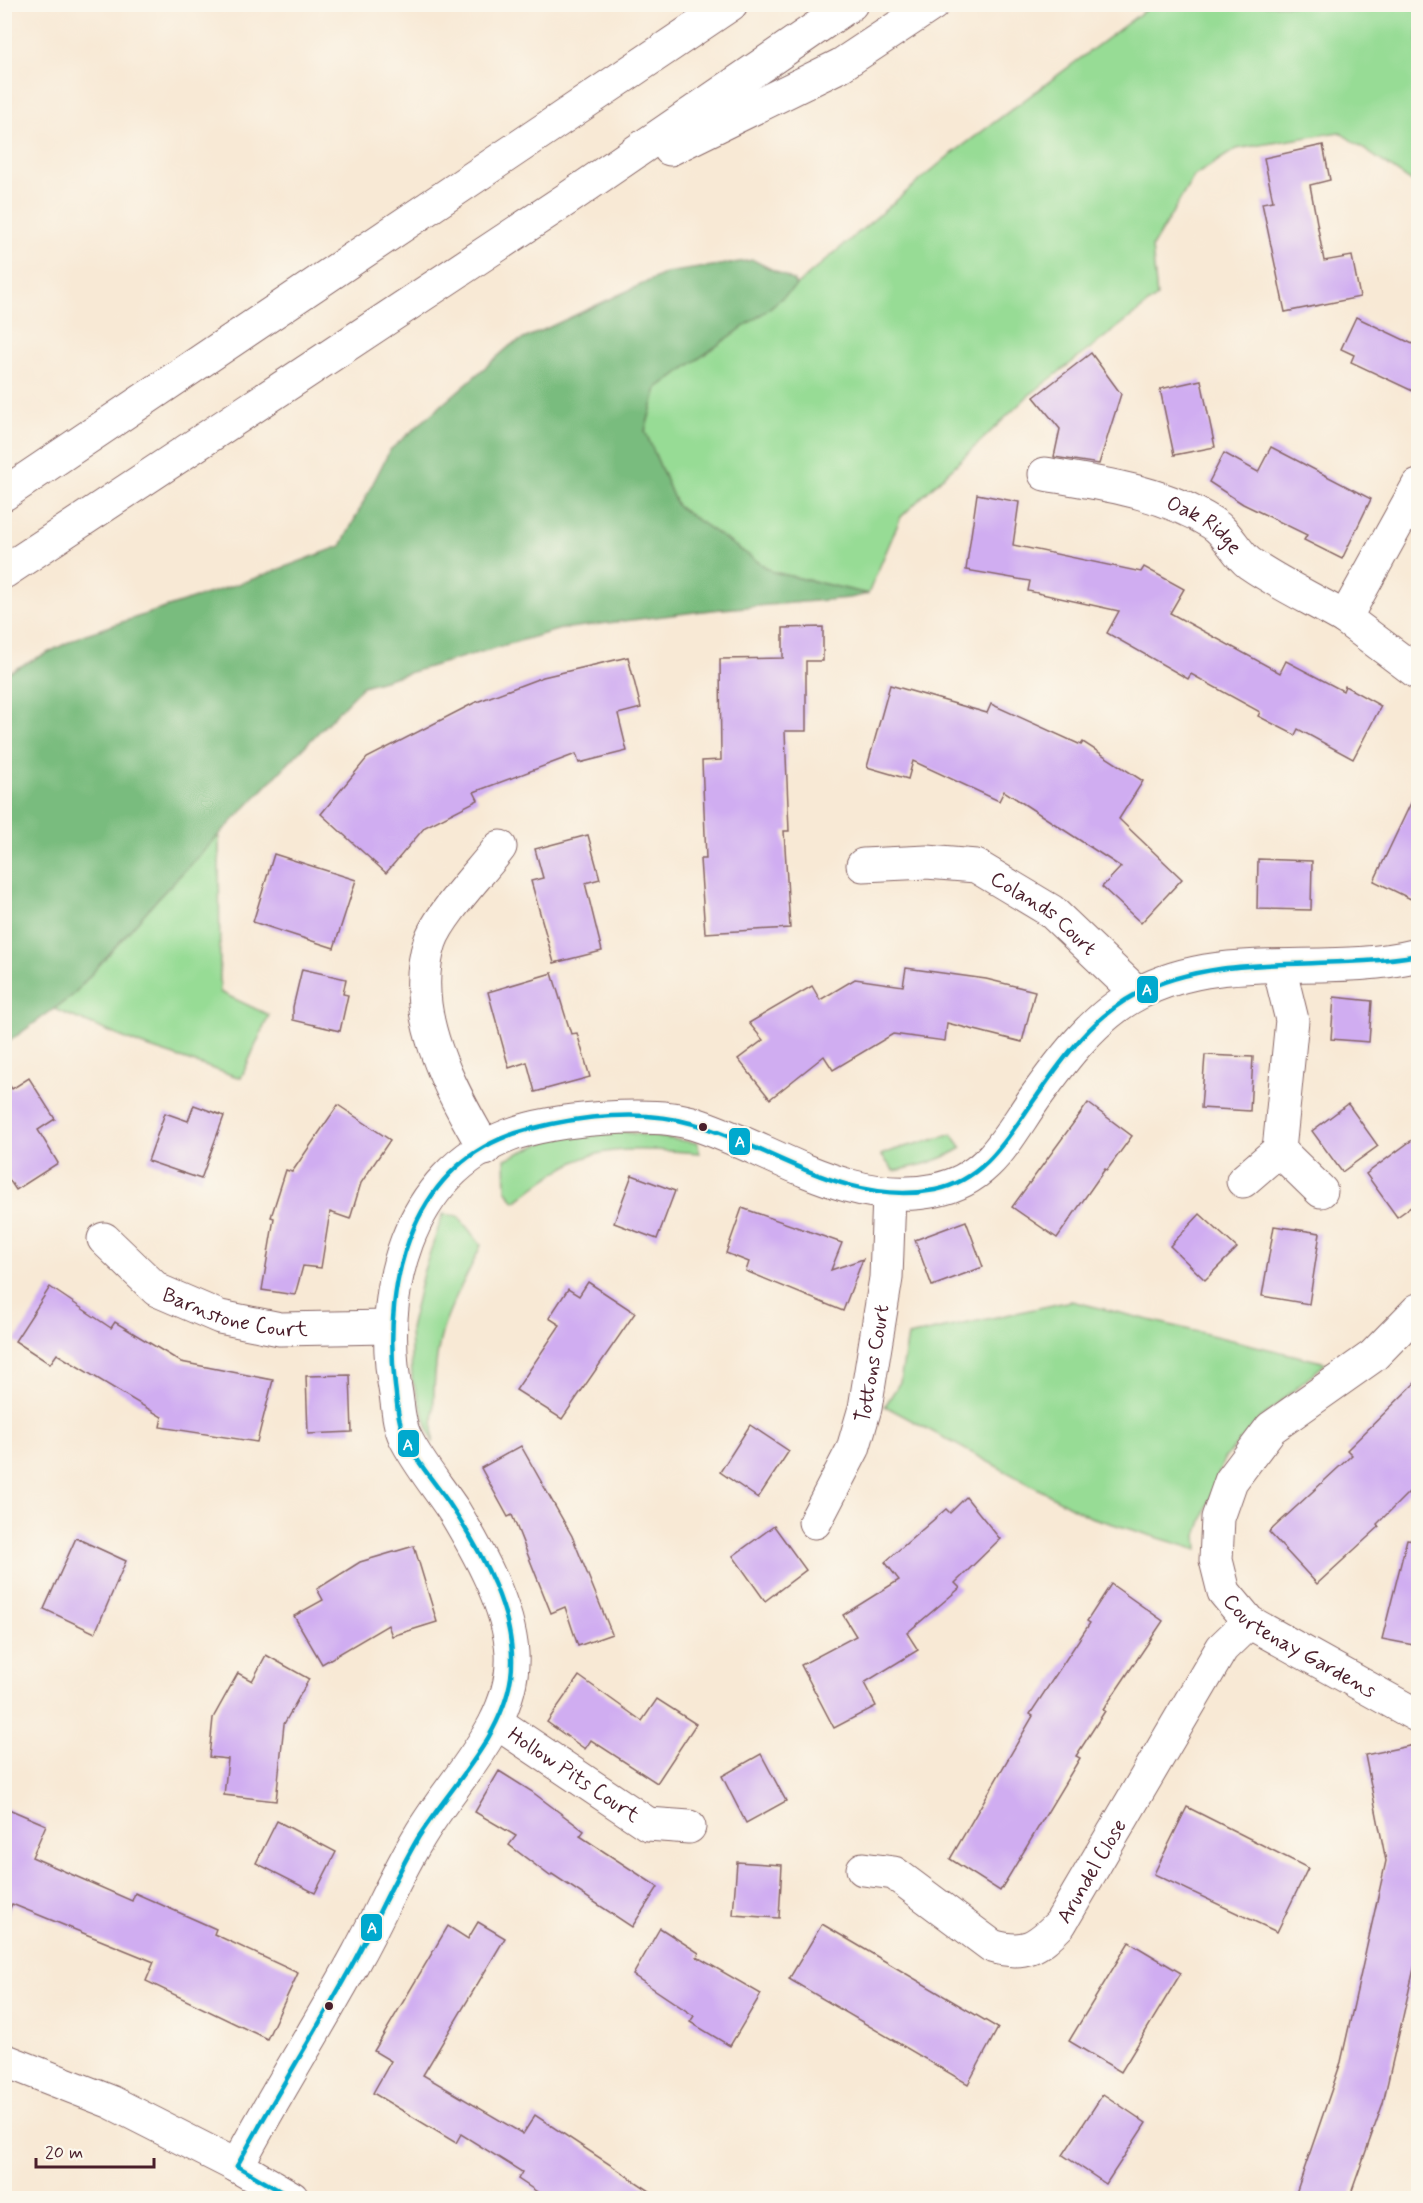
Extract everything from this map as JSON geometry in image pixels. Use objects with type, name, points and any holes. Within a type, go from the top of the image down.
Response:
[{"type":"main road","points":[[4,494],[731,4]]},
{"type":"main road","points":[[4,572],[567,199],[851,4]]},
{"type":"main road","points":[[567,199],[841,65],[933,4]]},
{"type":"main road","name":"Oak Ridge","points":[[1045,474],[1134,489],[1213,523],[1232,541],[1247,561],[1345,618],[1419,673]]},
{"type":"main road","points":[[1345,618],[1419,486]]},
{"type":"main road","points":[[485,1149],[465,1115],[437,1052],[427,1014],[424,985],[430,941],[449,911],[500,847]]},
{"type":"main road","name":"Colands Court","points":[[863,865],[927,862],[976,866],[1051,911],[1137,993]]},
{"type":"main road","points":[[237,2166],[270,2103],[357,1956],[419,1836],[496,1722],[511,1675],[509,1630],[500,1601],[456,1515],[403,1434],[391,1367],[388,1327],[397,1277],[408,1240],[421,1209],[455,1166],[511,1135],[548,1126],[657,1115],[695,1124],[809,1173],[889,1195],[934,1191],[965,1182],[989,1164],[1041,1090],[1098,1023],[1137,993],[1190,974],[1239,966],[1279,967],[1386,963],[1419,955]]},
{"type":"main road","points":[[1243,1181],[1279,1150],[1292,1020],[1279,967]]},
{"type":"main road","points":[[1279,1150],[1321,1191]]},
{"type":"main road","name":"Tottons Court","points":[[815,1522],[853,1449],[865,1408],[886,1278],[889,1195]]},
{"type":"main road","name":"Barnstone Court","points":[[104,1239],[157,1290],[220,1317],[280,1329],[388,1327]]},
{"type":"main road","name":"Courtenay Gardens","points":[[1419,1310],[1372,1356],[1271,1428],[1231,1481],[1218,1518],[1217,1572],[1224,1592],[1249,1622],[1419,1716]]},
{"type":"main road","name":"Arundel Close","points":[[863,1869],[894,1873],[992,1946],[1010,1951],[1038,1946],[1066,1914],[1222,1648],[1249,1622]]},
{"type":"main road","name":"Hollow Pits Court","points":[[496,1722],[648,1824],[689,1827]]},
{"type":"main road","points":[[4,2061],[111,2102],[237,2166],[292,2199]]},
{"type":"green space","points":[[1152,5],[1418,5],[1418,186],[1339,132],[1236,149],[1194,176],[1152,247],[1157,297],[1028,396],[901,517],[868,594],[773,572],[677,506],[645,431],[657,388],[766,311],[945,159]]},
{"type":"green space","points":[[753,260],[793,280],[796,286],[766,311],[657,388],[645,431],[677,506],[773,572],[868,594],[850,598],[711,610],[561,629],[363,686],[160,896],[72,996],[5,1044],[5,674],[83,635],[253,579],[341,546],[390,450],[511,345],[666,273]]},
{"type":"green space","points":[[219,835],[220,992],[269,1015],[241,1078],[141,1045],[54,1009],[72,996],[160,896]]},
{"type":"green space","points":[[617,1131],[698,1143],[699,1153],[646,1150],[605,1152],[582,1159],[562,1169],[515,1202],[506,1190],[505,1159],[561,1135]]},
{"type":"green space","points":[[952,1134],[962,1148],[929,1163],[894,1171],[881,1155],[898,1149]]},
{"type":"green space","points":[[443,1214],[458,1216],[481,1245],[451,1307],[439,1343],[434,1386],[433,1443],[412,1379],[410,1329],[423,1273]]},
{"type":"green space","points":[[1071,1301],[1326,1363],[1259,1420],[1224,1459],[1197,1535],[1198,1550],[1090,1517],[885,1406],[900,1382],[908,1336]]},
{"type":"building","points":[[1323,145],[1330,180],[1310,185],[1324,261],[1352,256],[1360,297],[1285,312],[1262,203],[1273,201],[1264,158]]},
{"type":"building","points":[[1356,317],[1419,347],[1419,394],[1351,362],[1354,355],[1341,349]]},
{"type":"building","points":[[1091,353],[1121,394],[1099,464],[1054,457],[1060,429],[1034,397]]},
{"type":"building","points":[[1201,380],[1215,447],[1174,455],[1160,389]]},
{"type":"building","points":[[1271,447],[1371,499],[1342,559],[1304,540],[1307,535],[1243,504],[1209,482],[1224,453],[1258,472]]},
{"type":"building","points":[[977,494],[1019,502],[1013,545],[1141,572],[1144,567],[1184,589],[1170,613],[1280,673],[1286,661],[1343,691],[1345,686],[1381,706],[1353,759],[1298,729],[1295,735],[1258,716],[1260,712],[1191,674],[1188,679],[1107,633],[1119,611],[1028,591],[1030,581],[966,570]]},
{"type":"building","points":[[823,627],[823,661],[806,661],[806,731],[785,731],[789,831],[784,831],[790,928],[705,933],[700,859],[706,859],[702,761],[721,760],[720,659],[783,658],[783,628]]},
{"type":"building","points":[[628,657],[641,708],[618,714],[627,751],[579,763],[576,754],[474,792],[478,800],[425,827],[386,873],[321,814],[367,758],[474,703],[543,677]]},
{"type":"building","points":[[890,685],[987,713],[991,704],[1081,745],[1083,742],[1143,781],[1119,819],[1182,879],[1141,923],[1102,887],[1121,867],[1004,791],[999,801],[913,761],[908,779],[867,767]]},
{"type":"building","points":[[1419,786],[1419,903],[1374,881]]},
{"type":"building","points":[[588,835],[600,879],[585,883],[602,951],[554,963],[531,881],[543,878],[535,849]]},
{"type":"building","points":[[274,854],[356,880],[334,948],[253,922]]},
{"type":"building","points":[[1258,859],[1312,861],[1311,910],[1257,909]]},
{"type":"building","points":[[906,968],[986,979],[1035,991],[1022,1042],[947,1023],[945,1041],[893,1034],[833,1070],[824,1056],[770,1099],[738,1059],[763,1040],[749,1023],[812,986],[820,1000],[855,979],[903,986]]},
{"type":"building","points":[[302,969],[346,979],[343,994],[348,995],[340,1031],[293,1020],[293,1007]]},
{"type":"building","points":[[552,973],[571,1034],[577,1033],[590,1077],[535,1092],[527,1062],[509,1068],[488,992]]},
{"type":"building","points":[[1334,997],[1372,1001],[1369,1042],[1331,1039]]},
{"type":"building","points":[[1205,1055],[1253,1057],[1250,1111],[1201,1108]]},
{"type":"building","points":[[4,1077],[12,1089],[29,1078],[55,1119],[38,1130],[58,1163],[16,1190],[4,1172]]},
{"type":"building","points":[[1088,1103],[1132,1136],[1107,1170],[1105,1169],[1057,1238],[1012,1207]]},
{"type":"building","points":[[1348,1104],[1378,1146],[1342,1172],[1312,1131]]},
{"type":"building","points":[[194,1105],[224,1116],[201,1179],[148,1161],[165,1113],[188,1121]]},
{"type":"building","points":[[338,1105],[390,1140],[361,1183],[350,1219],[330,1212],[321,1268],[303,1266],[295,1295],[262,1290],[274,1218],[271,1217],[286,1170],[292,1172]]},
{"type":"building","points":[[1419,1135],[1419,1201],[1397,1217],[1366,1174]]},
{"type":"building","points":[[632,1175],[675,1191],[657,1239],[614,1223]]},
{"type":"building","points":[[742,1208],[842,1243],[831,1270],[863,1259],[843,1311],[746,1271],[749,1262],[726,1253]]},
{"type":"building","points":[[1200,1214],[1237,1248],[1205,1280],[1170,1246]]},
{"type":"building","points":[[966,1221],[983,1267],[932,1286],[915,1240]]},
{"type":"building","points":[[1274,1226],[1320,1233],[1309,1304],[1262,1296]]},
{"type":"building","points":[[588,1282],[635,1313],[562,1419],[516,1390],[560,1325],[549,1318],[568,1289],[579,1296]]},
{"type":"building","points":[[50,1287],[111,1328],[115,1322],[181,1362],[273,1380],[257,1442],[160,1427],[162,1417],[57,1354],[50,1364],[15,1341]]},
{"type":"building","points":[[350,1375],[352,1432],[308,1434],[306,1376]]},
{"type":"building","points":[[1419,1379],[1419,1482],[1377,1524],[1379,1527],[1317,1584],[1269,1532],[1352,1455],[1347,1450]]},
{"type":"building","points":[[750,1425],[789,1451],[758,1498],[720,1472]]},
{"type":"building","points":[[521,1446],[572,1536],[612,1634],[578,1646],[565,1607],[551,1613],[512,1515],[508,1517],[481,1468]]},
{"type":"building","points":[[966,1497],[1000,1539],[955,1583],[960,1588],[907,1633],[918,1650],[864,1683],[876,1706],[834,1728],[801,1665],[856,1636],[843,1615],[899,1580],[885,1562],[946,1509],[950,1513]]},
{"type":"building","points":[[774,1526],[806,1570],[765,1601],[733,1556]]},
{"type":"building","points":[[76,1538],[126,1561],[95,1633],[44,1609]]},
{"type":"building","points":[[1407,1539],[1419,1541],[1419,1646],[1382,1639]]},
{"type":"building","points":[[414,1546],[437,1622],[392,1636],[388,1625],[322,1664],[294,1616],[323,1600],[317,1589],[360,1562]]},
{"type":"building","points":[[1111,1584],[1163,1621],[1103,1710],[1105,1711],[1076,1756],[1080,1758],[1000,1891],[950,1859],[1033,1716],[1030,1714],[1090,1623],[1087,1621]]},
{"type":"building","points":[[266,1655],[309,1679],[284,1724],[276,1801],[224,1795],[228,1759],[209,1757],[213,1718],[238,1673],[252,1681]]},
{"type":"building","points":[[579,1676],[642,1721],[657,1699],[696,1724],[657,1783],[591,1740],[585,1749],[547,1722]]},
{"type":"building","points":[[1419,1744],[1419,1947],[1383,2103],[1349,2199],[1294,2199],[1341,2062],[1386,1861],[1365,1755]]},
{"type":"building","points":[[761,1754],[786,1801],[746,1823],[722,1776]]},
{"type":"building","points":[[499,1771],[531,1791],[584,1831],[580,1836],[658,1887],[632,1927],[552,1874],[550,1876],[509,1845],[516,1836],[475,1812]]},
{"type":"building","points":[[4,1807],[46,1825],[32,1857],[132,1901],[135,1893],[216,1929],[214,1934],[298,1973],[267,2039],[146,1981],[154,1962],[12,1904],[4,1921]]},
{"type":"building","points":[[1187,1807],[1308,1868],[1277,1932],[1154,1874]]},
{"type":"building","points":[[277,1821],[336,1852],[315,1893],[256,1863]]},
{"type":"building","points":[[737,1862],[782,1865],[779,1918],[733,1915]]},
{"type":"building","points":[[478,1922],[505,1938],[423,2075],[523,2134],[535,2115],[662,2199],[548,2199],[518,2179],[522,2172],[461,2134],[456,2143],[373,2093],[391,2061],[374,2051],[448,1926],[468,1939]]},
{"type":"building","points":[[822,1924],[998,2028],[968,2084],[789,1979]]},
{"type":"building","points":[[660,1928],[699,1953],[697,1957],[761,1994],[730,2046],[690,2022],[694,2016],[633,1975]]},
{"type":"building","points":[[1129,1942],[1181,1973],[1121,2072],[1069,2041]]},
{"type":"building","points":[[1103,2094],[1146,2123],[1106,2184],[1063,2155]]},
{"type":"transit line","name":"A","points":[[237,2166],[324,2016],[418,1838],[486,1741],[506,1699],[511,1677],[512,1654],[509,1631],[495,1586],[485,1563],[461,1522],[406,1439],[399,1418],[395,1386],[392,1345],[394,1305],[401,1265],[414,1228],[432,1195],[458,1166],[490,1144],[549,1124],[612,1116],[654,1117],[675,1119],[724,1134],[841,1183],[871,1190],[903,1193],[935,1190],[969,1177],[995,1154],[1080,1039],[1106,1014],[1136,994],[1169,980],[1238,967],[1383,960],[1418,955]]},
{"type":"transit line","name":"A","points":[[237,2166],[292,2198]]}]
